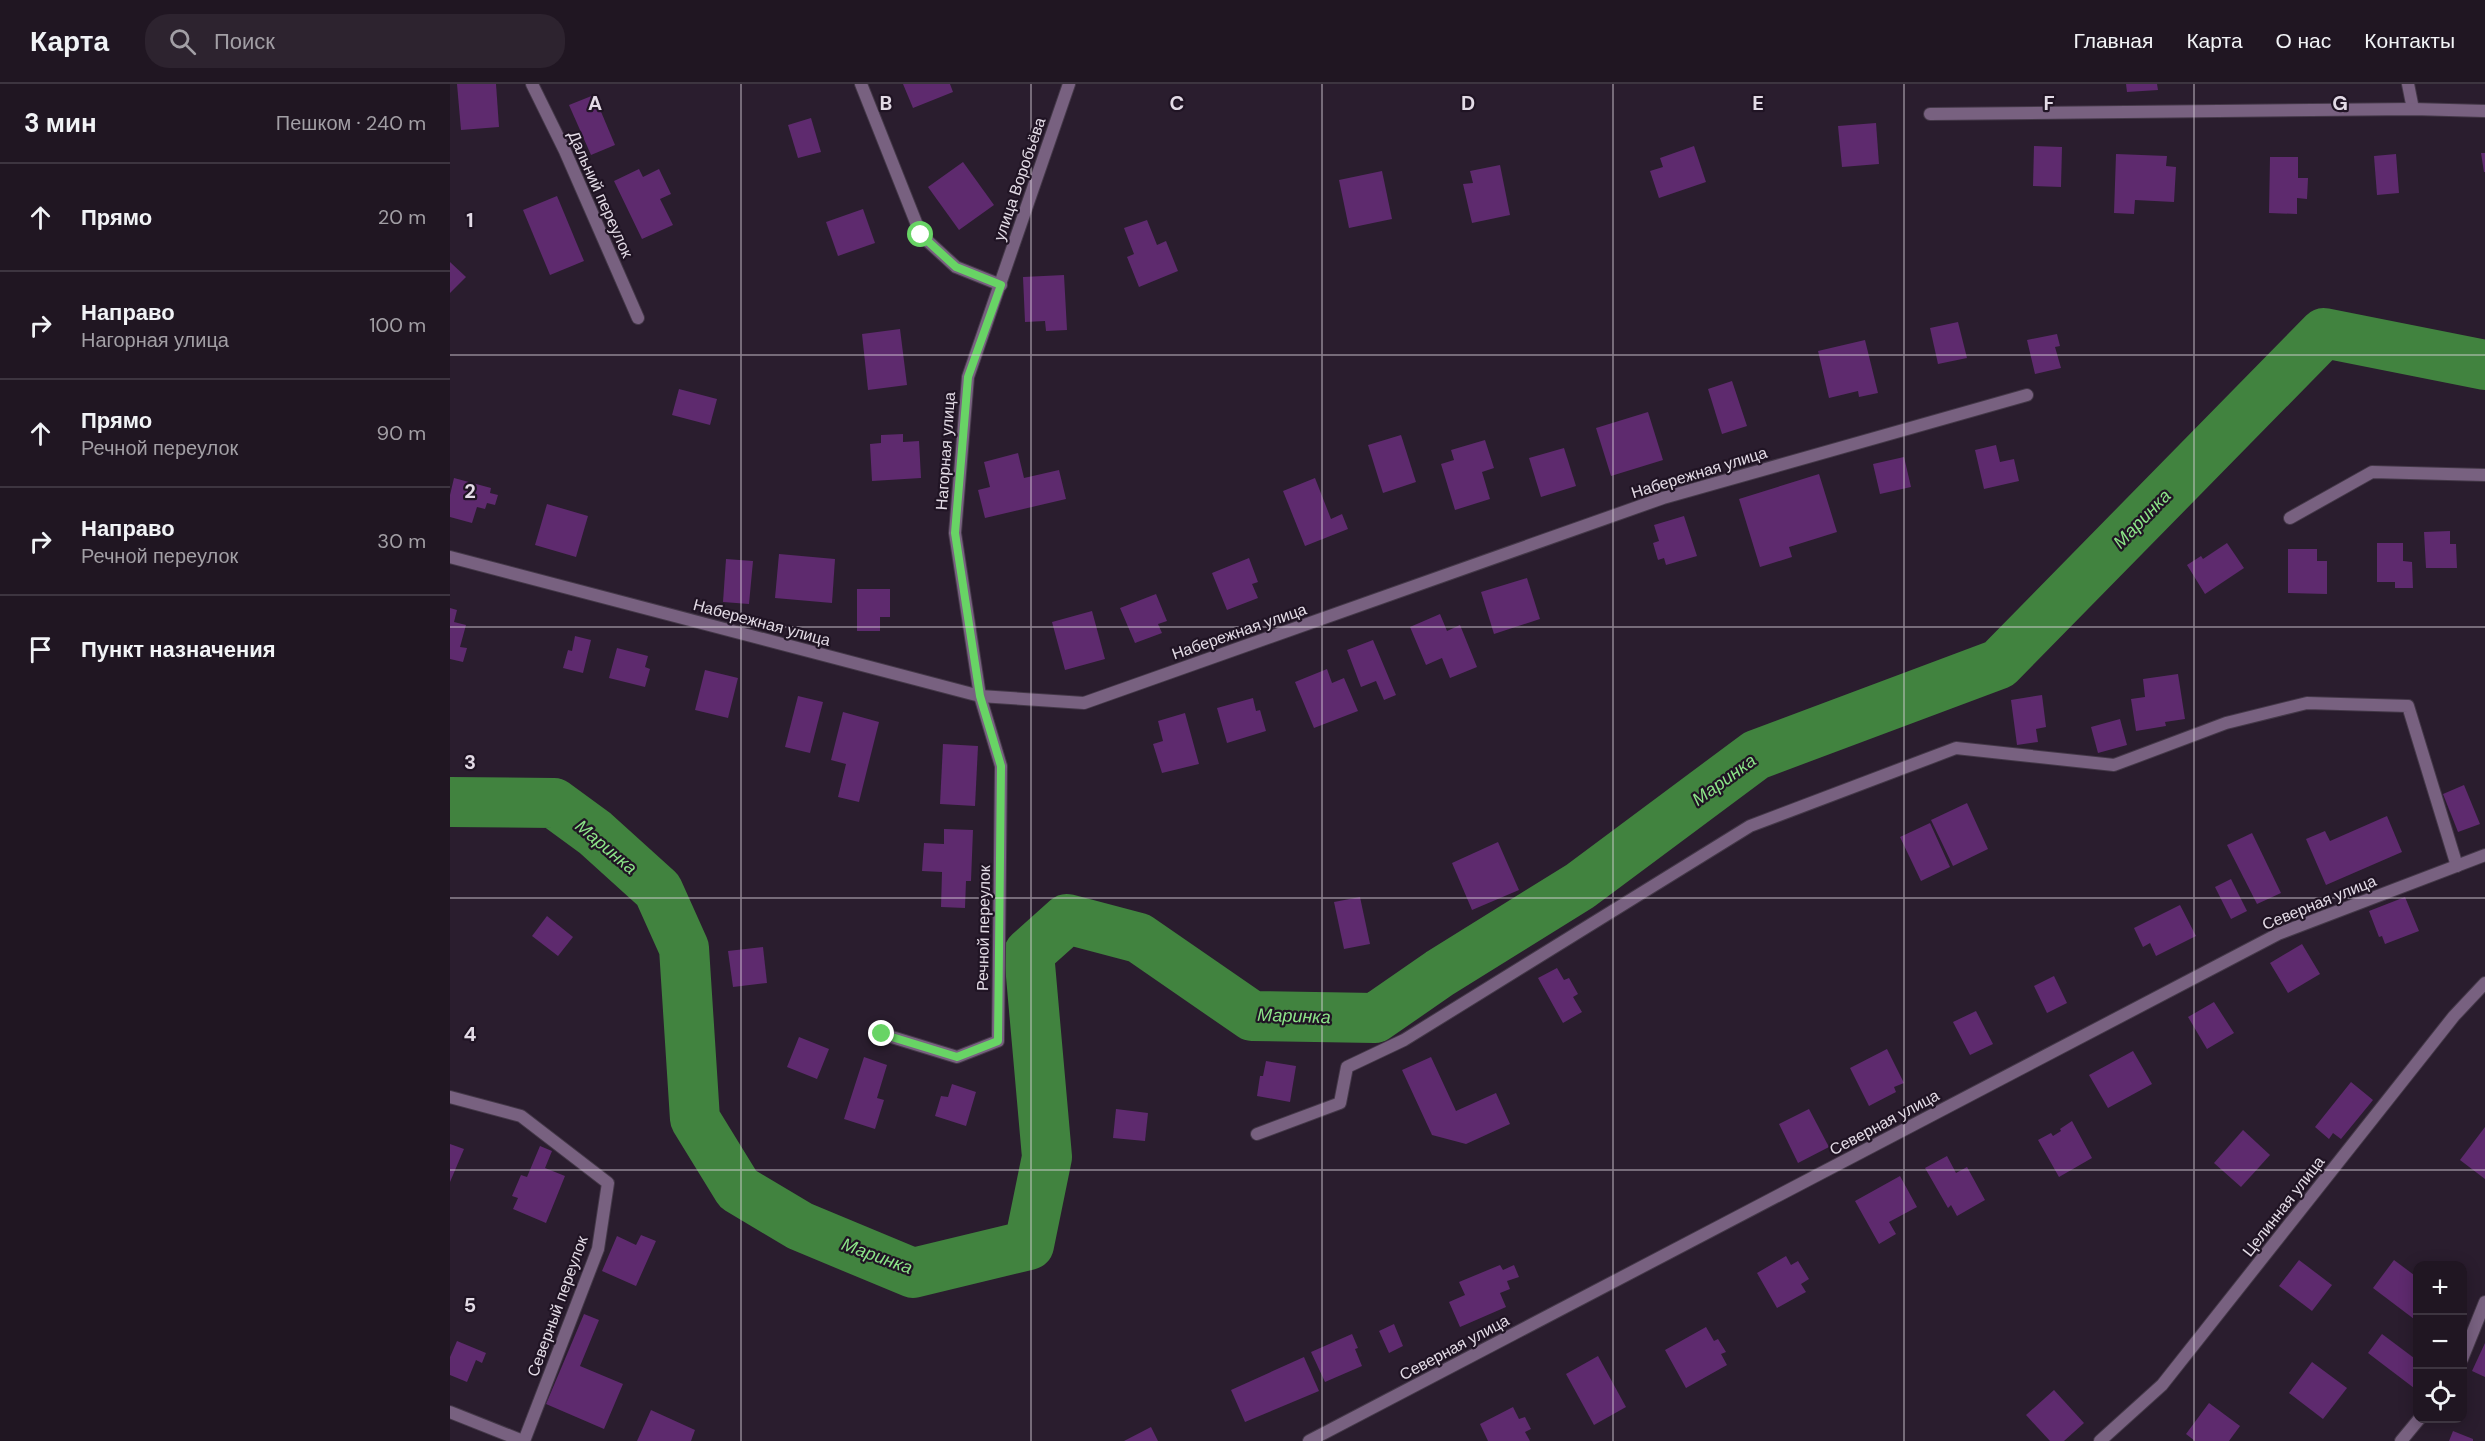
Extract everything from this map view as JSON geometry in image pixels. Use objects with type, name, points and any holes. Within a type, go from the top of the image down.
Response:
[{"type":"street","name":"Дальний переулок","points":[[532,84],[565,151],[638,318]]},
{"type":"street","points":[[861,84],[921,235],[956,267],[1001,285]]},
{"type":"street","name":"улица Воробьёва","points":[[1001,285],[1069,84]]},
{"type":"street","points":[[2408,84],[2413,109]]},
{"type":"street","points":[[1930,114],[2413,109],[2485,111]]},
{"type":"street","name":"Нагорная улица","points":[[980,696],[955,533],[968,377],[1001,285]]},
{"type":"street","name":"Набережная улица","points":[[450,556],[980,696],[1084,703],[1663,498],[2027,395]]},
{"type":"street","points":[[2290,518],[2372,471],[2485,475]]},
{"type":"street","name":"Речной переулок","points":[[882,1034],[957,1057],[998,1041],[1001,766],[980,696]]},
{"type":"street","points":[[1257,1134],[1340,1103],[1347,1067],[1404,1040],[1750,826],[1956,748],[2114,765],[2226,723],[2307,703],[2408,706],[2457,866]]},
{"type":"street","name":"Северная улица","points":[[1309,1441],[2278,934],[2485,855]]},
{"type":"street","name":"Целинная улица","points":[[2100,1441],[2163,1385],[2454,1016],[2485,983]]},
{"type":"street","name":"Северный переулок","points":[[450,1097],[521,1116],[608,1183],[598,1249],[524,1441]]},
{"type":"street","points":[[2467,1349],[2485,1302]]},
{"type":"street","points":[[450,1412],[524,1441]]},
{"type":"street","points":[[2401,1441],[2417,1423]]},
{"type":"building","points":[[457,84],[496,84],[499,127],[461,130]]},
{"type":"building","points":[[903,84],[950,84],[953,92],[913,108]]},
{"type":"building","points":[[2126,84],[2157,84],[2158,90],[2127,92]]},
{"type":"building","points":[[594,95],[615,145],[591,155],[569,105]]},
{"type":"building","points":[[811,118],[821,152],[798,158],[788,125]]},
{"type":"building","points":[[1876,123],[1879,164],[1842,167],[1838,126]]},
{"type":"building","points":[[1694,146],[1706,182],[1659,198],[1650,171],[1663,167],[1660,158]]},
{"type":"building","points":[[2034,146],[2062,147],[2061,187],[2033,186]]},
{"type":"building","points":[[2481,153],[2485,153],[2485,172],[2484,172]]},
{"type":"building","points":[[2116,154],[2167,156],[2166,166],[2176,167],[2174,202],[2135,200],[2134,214],[2114,213]]},
{"type":"building","points":[[2396,154],[2399,193],[2377,195],[2374,156]]},
{"type":"building","points":[[2270,157],[2298,157],[2298,178],[2308,178],[2307,199],[2297,198],[2297,214],[2269,213]]},
{"type":"building","points":[[963,162],[994,205],[959,230],[928,187]]},
{"type":"building","points":[[1500,165],[1510,215],[1472,223],[1463,184],[1473,183],[1470,171]]},
{"type":"building","points":[[639,169],[643,177],[659,169],[671,194],[660,199],[673,225],[642,239],[614,181]]},
{"type":"building","points":[[1382,171],[1392,219],[1349,228],[1339,180]]},
{"type":"building","points":[[557,196],[584,261],[550,275],[523,210]]},
{"type":"building","points":[[863,209],[875,243],[838,256],[826,222]]},
{"type":"building","points":[[1147,220],[1157,245],[1166,241],[1178,271],[1139,287],[1127,257],[1134,254],[1124,228]]},
{"type":"building","points":[[450,262],[466,277],[450,293]]},
{"type":"building","points":[[1064,275],[1067,330],[1046,331],[1045,321],[1025,322],[1023,277]]},
{"type":"building","points":[[1958,322],[1967,358],[1938,364],[1930,328]]},
{"type":"building","points":[[900,329],[907,385],[868,390],[862,334]]},
{"type":"building","points":[[2057,334],[2060,346],[2055,347],[2061,368],[2035,374],[2027,340]]},
{"type":"building","points":[[1865,340],[1878,393],[1859,397],[1858,391],[1829,398],[1818,351]]},
{"type":"building","points":[[1732,381],[1747,426],[1722,434],[1708,389]]},
{"type":"building","points":[[679,389],[717,399],[710,425],[672,415]]},
{"type":"building","points":[[1648,412],[1663,460],[1611,476],[1596,428]]},
{"type":"building","points":[[903,434],[903,442],[919,441],[921,478],[872,481],[870,444],[881,443],[881,435]]},
{"type":"building","points":[[1401,435],[1416,482],[1383,493],[1368,445]]},
{"type":"building","points":[[1485,440],[1494,468],[1482,472],[1490,499],[1455,510],[1441,464],[1454,460],[1451,450]]},
{"type":"building","points":[[1996,445],[2000,462],[2014,459],[2019,481],[1984,489],[1975,450]]},
{"type":"building","points":[[1564,448],[1576,486],[1541,497],[1529,458]]},
{"type":"building","points":[[1018,453],[1024,478],[1059,470],[1066,499],[985,518],[978,490],[990,487],[984,462]]},
{"type":"building","points":[[1904,457],[1911,487],[1880,494],[1873,464]]},
{"type":"building","points":[[1819,474],[1837,532],[1789,547],[1792,557],[1760,567],[1739,499]]},
{"type":"building","points":[[454,478],[491,488],[490,493],[498,495],[495,505],[487,503],[485,509],[477,507],[472,523],[450,517],[450,495]]},
{"type":"building","points":[[1315,478],[1331,519],[1342,514],[1348,529],[1305,546],[1283,491]]},
{"type":"building","points":[[547,504],[588,516],[576,557],[535,545]]},
{"type":"building","points":[[1684,516],[1697,556],[1666,565],[1664,558],[1658,560],[1653,543],[1659,541],[1654,525]]},
{"type":"building","points":[[2450,531],[2450,544],[2456,544],[2457,568],[2426,568],[2424,532]]},
{"type":"building","points":[[2227,543],[2244,568],[2205,594],[2187,565],[2201,556],[2203,559]]},
{"type":"building","points":[[2377,543],[2403,543],[2403,561],[2412,562],[2413,588],[2395,588],[2395,582],[2377,582]]},
{"type":"building","points":[[2288,549],[2317,549],[2317,561],[2327,561],[2327,594],[2288,593]]},
{"type":"building","points":[[779,554],[835,559],[832,603],[775,598]]},
{"type":"building","points":[[1249,558],[1258,582],[1252,584],[1258,598],[1227,610],[1212,573]]},
{"type":"building","points":[[726,559],[753,561],[749,604],[723,602]]},
{"type":"building","points":[[1527,578],[1540,619],[1494,634],[1481,592]]},
{"type":"building","points":[[857,589],[890,589],[890,617],[880,617],[880,631],[857,631]]},
{"type":"building","points":[[1156,594],[1167,621],[1158,624],[1162,633],[1135,643],[1120,608]]},
{"type":"building","points":[[450,608],[457,610],[454,622],[466,625],[460,647],[467,648],[463,662],[450,659]]},
{"type":"building","points":[[1092,611],[1105,659],[1065,670],[1052,622]]},
{"type":"building","points":[[1440,614],[1447,631],[1460,625],[1477,667],[1450,678],[1442,658],[1426,665],[1410,627]]},
{"type":"building","points":[[575,636],[591,640],[583,673],[563,668],[568,650],[572,651]]},
{"type":"building","points":[[1373,640],[1396,695],[1384,700],[1376,681],[1361,687],[1347,650]]},
{"type":"building","points":[[617,648],[648,656],[645,667],[650,669],[645,687],[609,678]]},
{"type":"building","points":[[1327,669],[1332,683],[1344,678],[1358,711],[1314,728],[1295,682]]},
{"type":"building","points":[[705,670],[738,678],[728,718],[695,710]]},
{"type":"building","points":[[2178,674],[2185,719],[2165,722],[2166,726],[2136,731],[2131,699],[2145,697],[2143,679]]},
{"type":"building","points":[[2042,695],[2046,727],[2036,729],[2038,742],[2017,745],[2011,700]]},
{"type":"building","points":[[798,696],[823,702],[810,753],[785,747]]},
{"type":"building","points":[[1253,698],[1256,711],[1260,710],[1266,731],[1227,743],[1217,708]]},
{"type":"building","points":[[843,712],[879,722],[859,802],[838,797],[846,764],[831,760]]},
{"type":"building","points":[[1185,713],[1199,764],[1162,773],[1153,744],[1163,741],[1158,721]]},
{"type":"building","points":[[2120,719],[2127,745],[2098,753],[2091,727]]},
{"type":"building","points":[[943,744],[978,746],[975,806],[940,804]]},
{"type":"building","points":[[2464,785],[2480,824],[2458,832],[2443,794]]},
{"type":"building","points":[[1967,803],[1988,849],[1953,866],[1931,820]]},
{"type":"building","points":[[2387,816],[2402,852],[2326,885],[2306,839],[2325,831],[2330,841]]},
{"type":"building","points":[[1930,823],[1950,867],[1921,881],[1900,837]]},
{"type":"building","points":[[944,829],[973,830],[971,881],[966,881],[965,908],[941,907],[942,872],[922,871],[924,843],[944,844]]},
{"type":"building","points":[[2252,833],[2281,893],[2257,904],[2227,845]]},
{"type":"building","points":[[1498,842],[1519,890],[1472,910],[1452,863]]},
{"type":"building","points":[[2231,879],[2247,911],[2231,919],[2215,887]]},
{"type":"building","points":[[1360,897],[1370,944],[1344,949],[1334,902]]},
{"type":"building","points":[[2405,897],[2419,931],[2385,944],[2382,936],[2379,937],[2369,911]]},
{"type":"building","points":[[2180,905],[2196,936],[2156,956],[2150,943],[2143,947],[2134,928]]},
{"type":"building","points":[[547,916],[573,937],[558,956],[532,936]]},
{"type":"building","points":[[2302,944],[2320,974],[2288,993],[2270,963]]},
{"type":"building","points":[[763,947],[767,983],[733,987],[728,951]]},
{"type":"building","points":[[1557,968],[1564,980],[1569,978],[1578,994],[1573,997],[1582,1012],[1563,1023],[1538,978]]},
{"type":"building","points":[[2054,976],[2067,1003],[2047,1013],[2034,986]]},
{"type":"building","points":[[2214,1002],[2234,1033],[2207,1049],[2188,1017]]},
{"type":"building","points":[[1976,1011],[1993,1044],[1970,1055],[1953,1022]]},
{"type":"building","points":[[799,1037],[829,1049],[817,1079],[787,1067]]},
{"type":"building","points":[[1887,1049],[1904,1083],[1894,1087],[1896,1092],[1869,1106],[1850,1068]]},
{"type":"building","points":[[2133,1051],[2152,1084],[2108,1108],[2089,1075]]},
{"type":"building","points":[[864,1057],[887,1065],[877,1098],[884,1100],[875,1129],[844,1119]]},
{"type":"building","points":[[1431,1057],[1456,1111],[1496,1093],[1510,1124],[1466,1144],[1432,1135],[1402,1070]]},
{"type":"building","points":[[1266,1061],[1296,1066],[1290,1102],[1257,1096],[1260,1076],[1263,1076]]},
{"type":"building","points":[[2351,1082],[2373,1100],[2341,1139],[2333,1133],[2329,1139],[2315,1127]]},
{"type":"building","points":[[952,1084],[976,1092],[966,1126],[935,1116],[941,1096],[948,1097]]},
{"type":"building","points":[[1116,1109],[1148,1113],[1145,1141],[1113,1138]]},
{"type":"building","points":[[1809,1109],[1829,1147],[1798,1163],[1779,1124]]},
{"type":"building","points":[[2072,1121],[2092,1158],[2059,1177],[2038,1140],[2051,1133],[2053,1136]]},
{"type":"building","points":[[2485,1127],[2485,1179],[2460,1160]]},
{"type":"building","points":[[2243,1130],[2270,1155],[2241,1187],[2214,1163]]},
{"type":"building","points":[[450,1144],[464,1149],[450,1182]]},
{"type":"building","points":[[540,1146],[552,1151],[545,1168],[565,1176],[546,1223],[513,1209],[518,1198],[512,1196],[521,1175],[527,1177]]},
{"type":"building","points":[[1947,1156],[1956,1173],[1967,1167],[1985,1200],[1957,1216],[1951,1205],[1948,1208],[1925,1168]]},
{"type":"building","points":[[1900,1176],[1917,1207],[1889,1222],[1896,1234],[1879,1244],[1855,1201]]},
{"type":"building","points":[[641,1235],[656,1241],[636,1286],[602,1271],[617,1236],[636,1245]]},
{"type":"building","points":[[1786,1256],[1791,1265],[1798,1261],[1809,1279],[1801,1284],[1806,1292],[1777,1308],[1757,1273]]},
{"type":"building","points":[[2299,1260],[2332,1285],[2312,1311],[2279,1286]]},
{"type":"building","points":[[2394,1260],[2413,1274],[2413,1318],[2373,1288]]},
{"type":"building","points":[[1500,1265],[1503,1270],[1514,1265],[1519,1277],[1507,1281],[1510,1289],[1500,1293],[1506,1307],[1460,1327],[1449,1302],[1465,1295],[1459,1282]]},
{"type":"building","points":[[584,1314],[599,1320],[580,1366],[623,1384],[604,1429],[546,1404]]},
{"type":"building","points":[[1394,1324],[1403,1346],[1389,1353],[1379,1331]]},
{"type":"building","points":[[1706,1327],[1714,1341],[1718,1339],[1726,1352],[1721,1354],[1727,1365],[1686,1388],[1665,1350]]},
{"type":"building","points":[[1352,1334],[1362,1366],[1325,1382],[1311,1352]]},
{"type":"building","points":[[2382,1334],[2413,1357],[2413,1387],[2368,1353]]},
{"type":"building","points":[[457,1341],[486,1353],[482,1363],[476,1360],[467,1382],[450,1375],[450,1357]]},
{"type":"building","points":[[2485,1343],[2485,1377],[2472,1371]]},
{"type":"building","points":[[1598,1356],[1626,1407],[1594,1425],[1566,1374]]},
{"type":"building","points":[[1304,1357],[1319,1391],[1245,1422],[1231,1390]]},
{"type":"building","points":[[2312,1362],[2347,1388],[2323,1419],[2289,1393]]},
{"type":"building","points":[[2054,1390],[2084,1423],[2064,1441],[2050,1441],[2026,1415]]},
{"type":"building","points":[[2209,1403],[2240,1426],[2229,1441],[2195,1441],[2186,1434]]},
{"type":"building","points":[[1513,1407],[1519,1419],[1525,1417],[1531,1429],[1525,1432],[1530,1441],[1488,1441],[1480,1424]]},
{"type":"building","points":[[651,1410],[695,1430],[691,1441],[637,1441]]},
{"type":"building","points":[[1151,1427],[1158,1441],[1124,1441]]},
{"type":"building","points":[[2453,1431],[2473,1439],[2473,1441],[2449,1441]]},
{"type":"waterway","name":"Маринка","points":[[450,802],[554,803],[595,833],[658,890],[684,948],[695,1119],[738,1189],[800,1226],[913,1273],[1029,1245],[1047,1157],[1029,953],[1067,919],[1139,938],[1252,1016],[1375,1018],[1440,973],[1580,886],[1756,755],[1999,664],[2324,333],[2485,365]]},
{"type":"route","points":[[882,1034],[957,1057],[998,1041],[1001,766],[980,696],[955,533],[968,377],[1001,285],[956,267],[921,235]]}]
